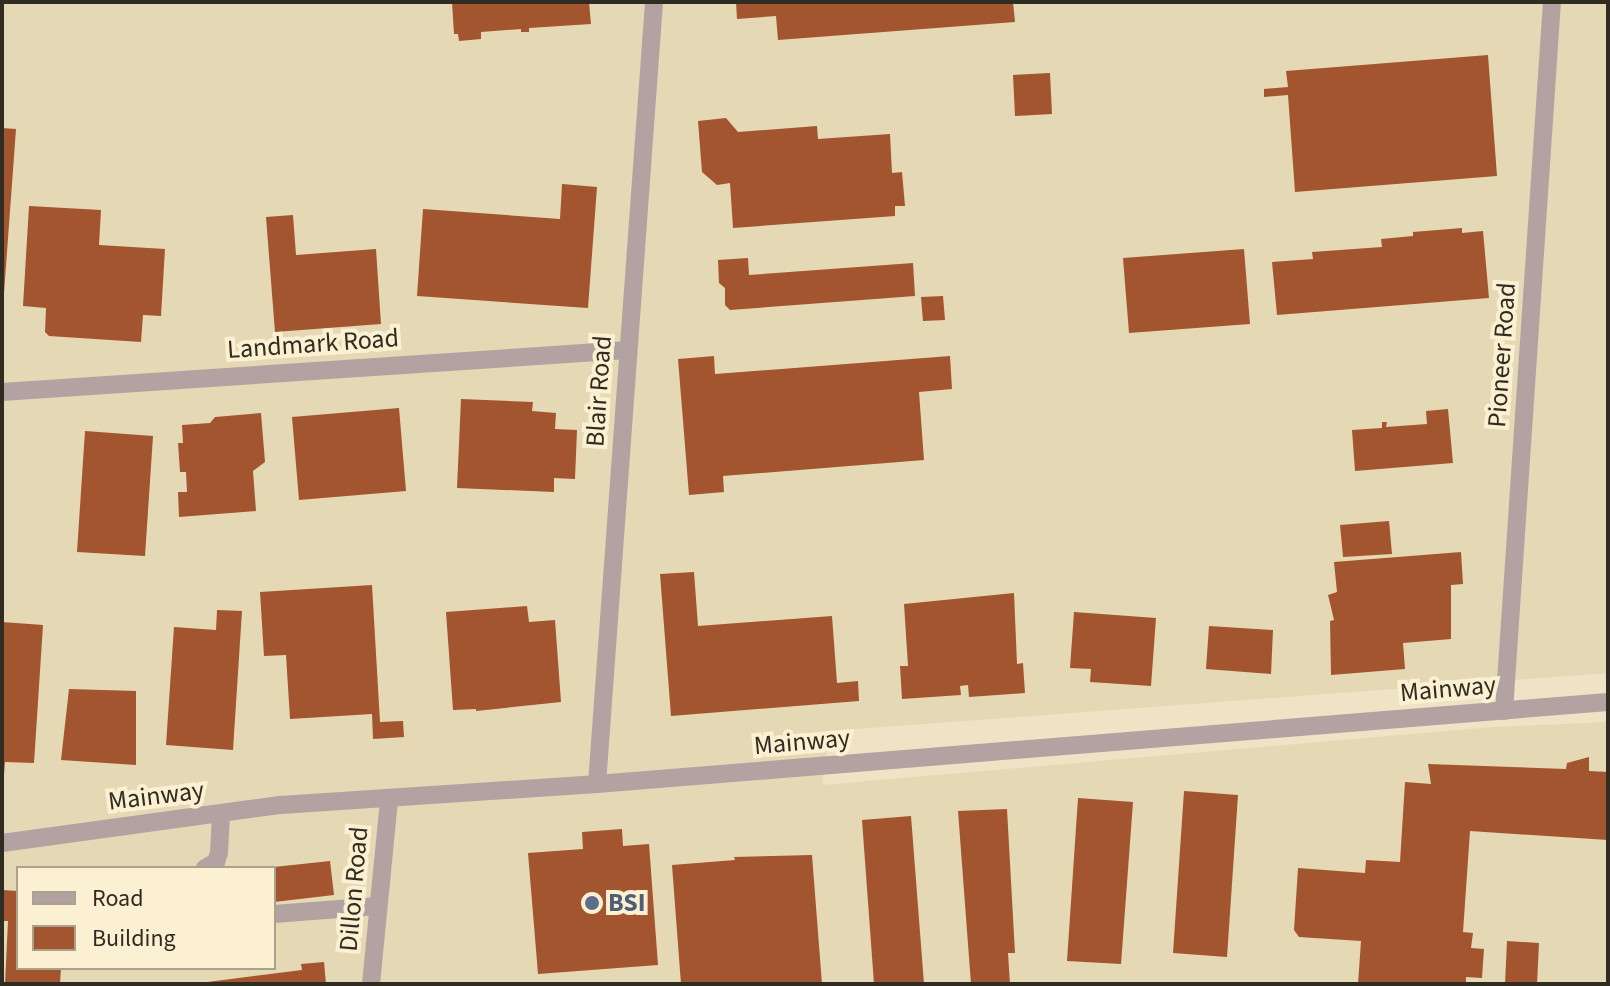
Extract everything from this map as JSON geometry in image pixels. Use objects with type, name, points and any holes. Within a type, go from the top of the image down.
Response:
[{"type":"street","name":"Blair Road","points":[[597,784],[654,2]]},
{"type":"street","name":"Pioneer Road","points":[[1504,711],[1552,2]]},
{"type":"street","name":"Landmark Road","points":[[2,392],[628,350]]},
{"type":"street","name":"Mainway","points":[[2,843],[281,805],[597,784],[1608,702]]},
{"type":"street","name":"Dillon Road","points":[[371,984],[389,799]]},
{"type":"street","points":[[209,866],[216,862],[219,853],[221,814]]},
{"type":"street","points":[[276,914],[378,906]]},
{"type":"shaded area","points":[[2,2],[1608,2],[1608,673],[830,731],[822,785],[1493,727],[1608,722],[1608,984],[2,984]]},
{"type":"building","points":[[452,2],[589,2],[591,24],[529,28],[529,32],[521,32],[521,29],[481,32],[481,39],[459,41],[458,34],[454,34]]},
{"type":"building","points":[[736,2],[1013,2],[1015,22],[778,40],[776,16],[737,19]]},
{"type":"building","points":[[1488,55],[1497,176],[1295,192],[1288,95],[1264,97],[1264,89],[1288,87],[1286,71]]},
{"type":"building","points":[[1050,73],[1052,114],[1015,116],[1013,75]]},
{"type":"building","points":[[726,118],[738,132],[817,126],[818,139],[890,134],[892,173],[902,172],[905,206],[895,206],[895,216],[733,228],[730,183],[717,185],[702,172],[698,121]]},
{"type":"building","points":[[2,128],[16,129],[4,293],[2,292]]},
{"type":"building","points":[[562,184],[597,187],[588,308],[417,296],[423,209],[560,219]]},
{"type":"building","points":[[29,206],[101,210],[99,245],[165,249],[161,316],[143,315],[141,342],[49,336],[45,332],[46,308],[23,306]]},
{"type":"building","points":[[293,215],[296,255],[376,249],[381,324],[275,332],[266,217]]},
{"type":"building","points":[[1462,228],[1462,233],[1483,231],[1489,298],[1277,315],[1272,262],[1313,259],[1312,252],[1382,247],[1381,239],[1413,236],[1413,232]]},
{"type":"building","points":[[1244,249],[1250,324],[1129,333],[1123,258]]},
{"type":"building","points":[[748,258],[749,275],[913,263],[915,296],[730,310],[725,305],[725,288],[719,283],[718,260]]},
{"type":"building","points":[[943,296],[945,320],[923,321],[921,297]]},
{"type":"building","points":[[714,356],[715,374],[950,356],[952,389],[919,392],[924,460],[723,476],[724,492],[689,495],[678,359]]},
{"type":"building","points":[[461,399],[533,402],[532,411],[556,413],[555,429],[577,430],[575,479],[554,478],[554,492],[457,488]]},
{"type":"building","points":[[399,408],[406,491],[299,500],[292,417]]},
{"type":"building","points":[[1448,409],[1453,463],[1355,471],[1352,430],[1382,428],[1382,422],[1387,422],[1386,427],[1427,424],[1426,411]]},
{"type":"building","points":[[261,413],[265,462],[253,471],[256,511],[179,517],[178,492],[187,492],[186,472],[180,472],[178,443],[183,443],[182,425],[210,423],[215,417]]},
{"type":"building","points":[[85,431],[153,436],[145,556],[77,552]]},
{"type":"building","points":[[1389,521],[1392,554],[1343,557],[1340,525]]},
{"type":"building","points":[[1461,552],[1463,584],[1451,585],[1451,639],[1403,643],[1405,669],[1331,675],[1330,621],[1334,620],[1328,595],[1337,592],[1334,562]]},
{"type":"building","points":[[694,572],[698,626],[832,616],[837,683],[858,681],[859,701],[671,716],[660,574]]},
{"type":"building","points":[[372,585],[380,722],[403,721],[404,737],[373,739],[372,714],[290,719],[286,655],[264,656],[260,592]]},
{"type":"building","points":[[1014,593],[1017,664],[1023,663],[1025,693],[969,697],[968,685],[960,686],[961,695],[902,699],[900,666],[908,666],[904,604]]},
{"type":"building","points":[[527,606],[529,622],[555,620],[561,702],[476,711],[453,710],[446,612]]},
{"type":"building","points":[[217,610],[242,611],[233,750],[166,745],[174,627],[216,630]]},
{"type":"building","points":[[1074,612],[1156,618],[1151,686],[1090,682],[1091,669],[1070,668]]},
{"type":"building","points":[[2,622],[43,625],[34,763],[5,762],[4,775]]},
{"type":"building","points":[[1209,626],[1273,630],[1271,674],[1206,669]]},
{"type":"building","points":[[69,689],[136,691],[136,765],[61,760]]},
{"type":"building","points":[[1589,757],[1589,771],[1608,772],[1608,840],[1470,831],[1463,932],[1473,933],[1471,948],[1484,949],[1482,978],[1466,977],[1466,984],[1358,984],[1361,941],[1299,937],[1294,930],[1298,868],[1365,873],[1366,860],[1400,862],[1405,782],[1431,784],[1428,764],[1566,769],[1567,763]]},
{"type":"building","points":[[1184,791],[1238,795],[1227,957],[1173,953]]},
{"type":"building","points":[[1078,798],[1133,802],[1121,964],[1067,961]]},
{"type":"building","points":[[1007,809],[1015,953],[1008,953],[1010,984],[971,984],[958,811]]},
{"type":"building","points":[[911,816],[924,984],[874,984],[862,820]]},
{"type":"building","points":[[622,829],[623,846],[649,844],[658,965],[538,974],[528,853],[583,849],[582,832]]},
{"type":"building","points":[[812,855],[822,984],[681,984],[672,865],[735,860],[734,857]]},
{"type":"building","points":[[330,861],[334,895],[276,902],[276,867]]},
{"type":"building","points":[[2,890],[16,891],[16,970],[61,970],[60,984],[5,984],[8,921],[2,921]]},
{"type":"building","points":[[1507,941],[1539,943],[1537,984],[1505,984]]},
{"type":"building","points":[[324,962],[326,984],[192,984],[302,970],[301,964]]},
{"type":"place","name":"BSI","points":[[592,903]]}]
